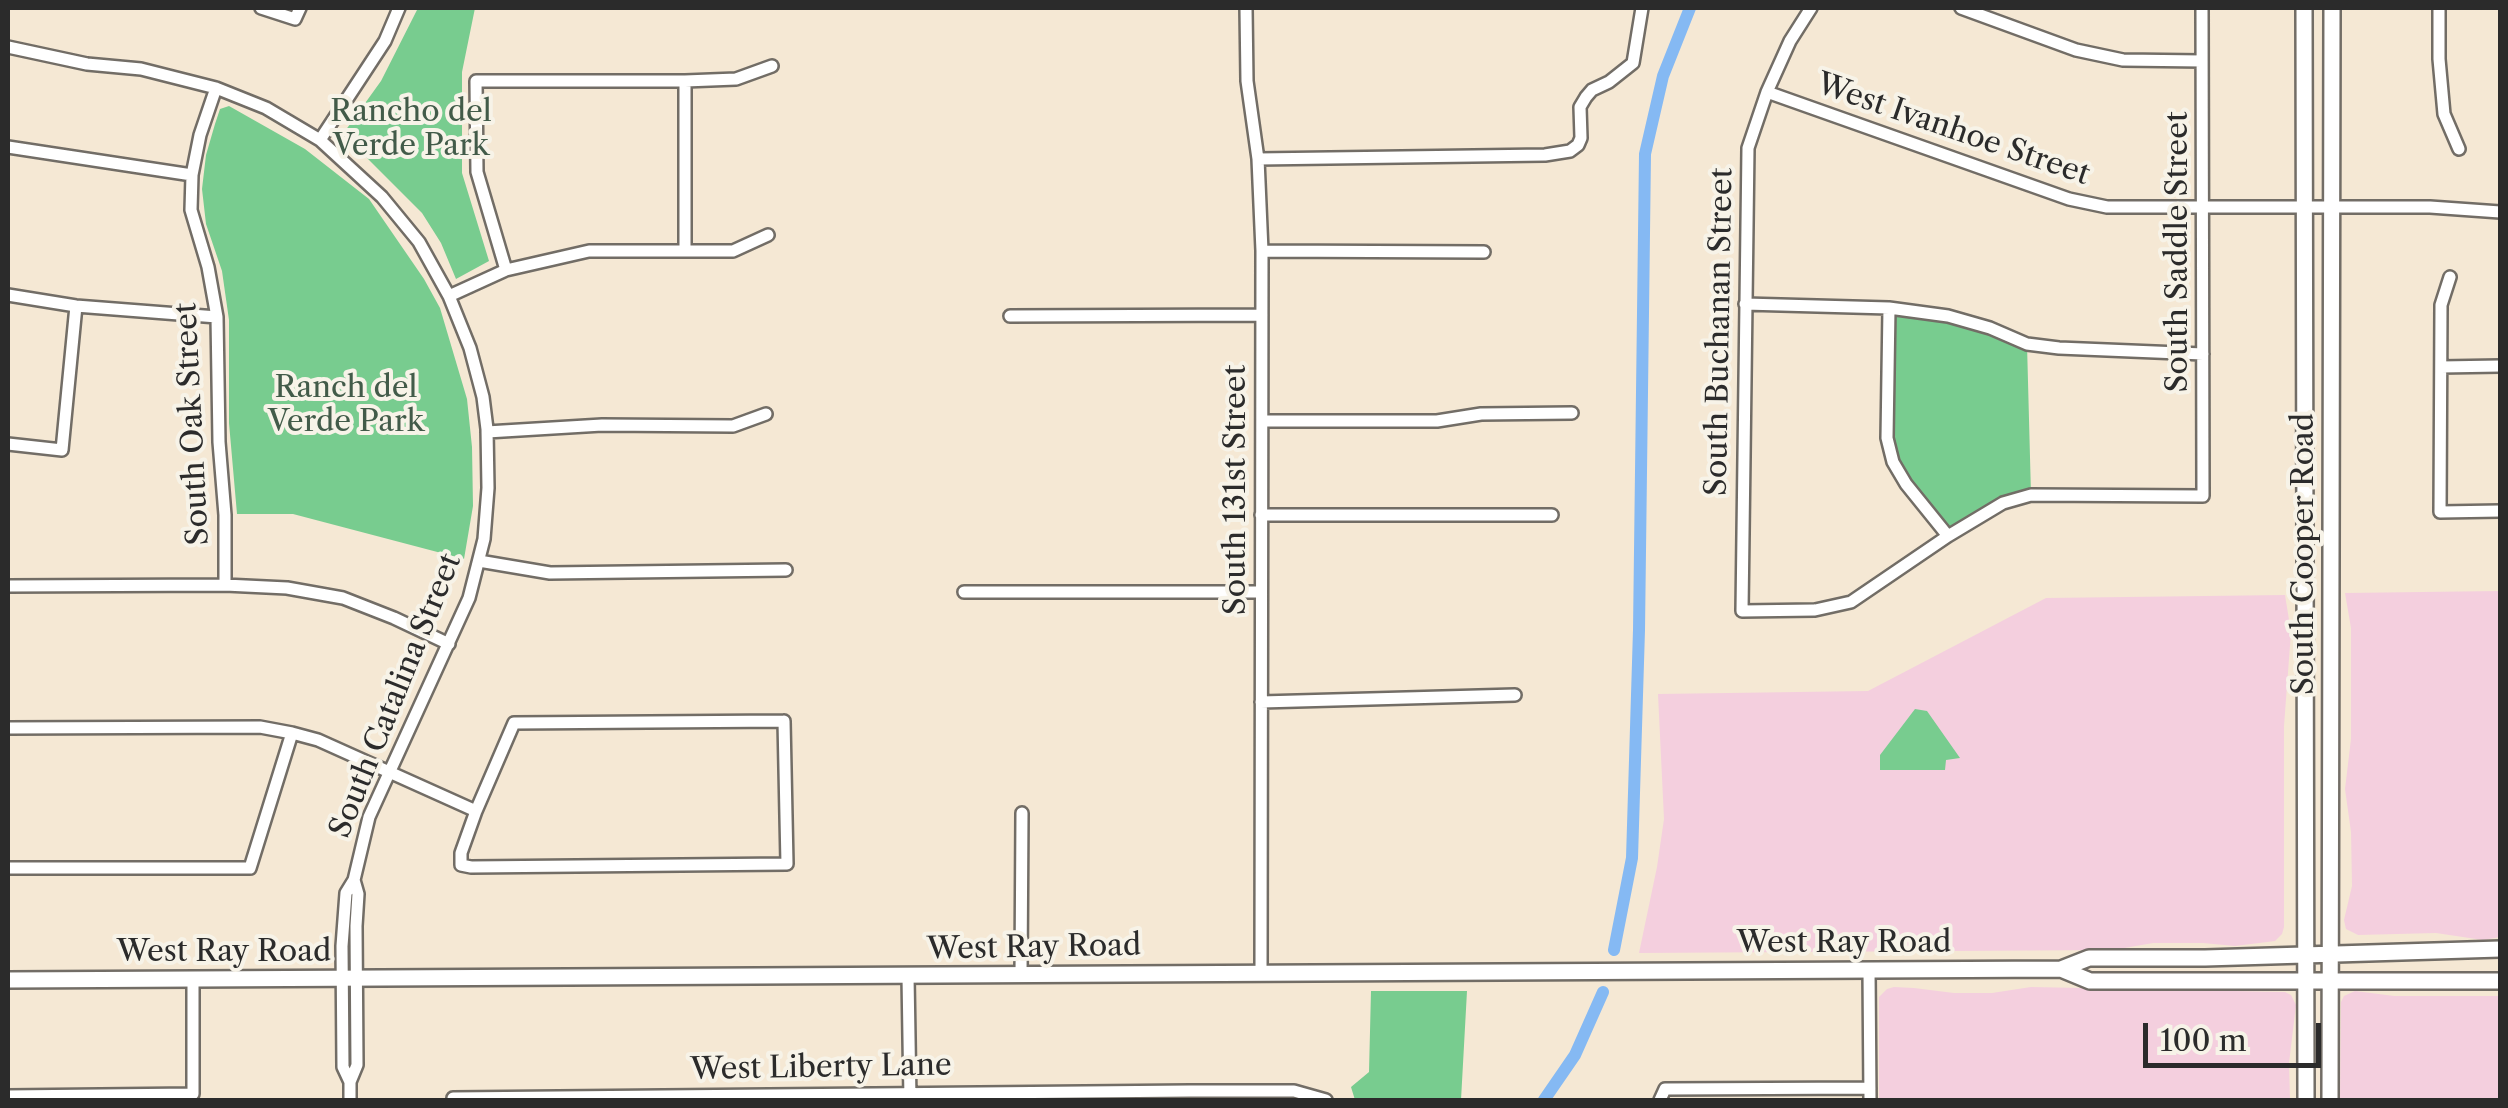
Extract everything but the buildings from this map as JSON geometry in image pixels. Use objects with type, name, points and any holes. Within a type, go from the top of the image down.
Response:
[{"type":"main road","name":"South Cooper Road","points":[[2304,8],[2306,1100]]},
{"type":"main road","name":"South Cooper Road","points":[[2330,1100],[2332,8]]},
{"type":"main road","points":[[2304,613],[2331,613]]},
{"type":"main road","name":"West Ray Road","points":[[8,980],[2061,969],[2088,958],[2500,948]]},
{"type":"main road","name":"West Ray Road","points":[[2061,969],[2090,982],[2500,982]]},
{"type":"street","points":[[261,8],[298,13]]},
{"type":"street","points":[[320,140],[385,41],[399,8]]},
{"type":"street","name":"South 131st Street","points":[[1246,8],[1247,81],[1258,159],[1262,251],[1261,973]]},
{"type":"street","points":[[1258,159],[1544,155],[1570,151],[1578,145],[1580,107],[1586,96],[1633,62],[1642,8]]},
{"type":"street","name":"South Buchanan Street","points":[[1811,8],[1790,41],[1767,92],[1748,148],[1742,612],[1815,610],[1850,602],[1948,536]]},
{"type":"street","points":[[1961,8],[2076,50],[2123,60],[2202,61]]},
{"type":"street","name":"South Saddle Street","points":[[1948,536],[2003,503],[2032,495],[2203,496],[2202,8]]},
{"type":"street","points":[[2438,8],[2444,114],[2459,149]]},
{"type":"street","name":"South Catalina Street","points":[[8,47],[87,64],[141,69],[216,88],[266,108],[320,140],[382,198],[419,242],[449,296],[470,348],[483,397],[487,432],[484,539],[469,598],[450,644],[369,817],[354,880],[358,894],[350,979],[357,1066],[350,1082],[350,1100]]},
{"type":"street","points":[[506,270],[477,172],[476,81],[685,81],[736,78],[772,66]]},
{"type":"street","points":[[685,81],[685,250]]},
{"type":"street","name":"South Oak Street","points":[[216,88],[200,134],[192,175],[191,210],[218,316],[225,585]]},
{"type":"street","name":"West Ivanhoe Street","points":[[1767,92],[2069,199],[2108,208],[2430,207],[2500,212]]},
{"type":"street","points":[[8,148],[192,175]]},
{"type":"street","points":[[449,296],[506,270],[589,251],[733,251],[768,236]]},
{"type":"street","points":[[1262,251],[1484,252]]},
{"type":"street","points":[[2450,277],[2442,305],[2440,512],[2500,511]]},
{"type":"street","points":[[8,295],[76,306],[218,316]]},
{"type":"street","points":[[1745,304],[1888,308],[1948,316],[2027,344],[2203,354]]},
{"type":"street","points":[[8,444],[62,450],[76,306]]},
{"type":"street","points":[[1888,308],[1887,438],[1893,462],[1948,536]]},
{"type":"street","points":[[1010,316],[1262,314]]},
{"type":"street","points":[[2442,367],[2500,366]]},
{"type":"street","points":[[1262,420],[1438,420],[1481,414],[1572,413]]},
{"type":"street","points":[[487,432],[602,425],[734,426],[766,414]]},
{"type":"street","points":[[1261,514],[1552,514]]},
{"type":"street","points":[[479,561],[550,573],[786,570]]},
{"type":"street","points":[[8,586],[287,588],[343,598],[450,644]]},
{"type":"street","points":[[964,592],[1261,592]]},
{"type":"street","points":[[1261,702],[1515,695]]},
{"type":"street","points":[[784,721],[787,864],[460,865],[460,853],[476,812],[514,723],[784,721]]},
{"type":"street","points":[[8,728],[260,727],[318,740],[476,812]]},
{"type":"street","points":[[8,868],[250,868],[292,733]]},
{"type":"street","points":[[1020,976],[1022,813]]},
{"type":"street","points":[[1663,1095],[1870,1094],[1869,970]]},
{"type":"street","points":[[908,976],[910,1096]]},
{"type":"street","points":[[8,1096],[194,1094],[194,979]]},
{"type":"street","name":"West Liberty Lane","points":[[453,1099],[1190,1096],[1294,1091],[1326,1100]]},
{"type":"shaded area","points":[[2500,591],[2500,937],[2483,940],[2436,933],[2358,935],[2346,929],[2344,920],[2352,886],[2345,789],[2351,739],[2351,628],[2345,593]]},
{"type":"shaded area","points":[[2285,595],[2291,632],[2284,726],[2284,927],[2275,941],[2235,946],[2153,943],[2113,950],[1639,953],[1664,819],[1658,694],[1868,691],[2046,598]]},
{"type":"shaded area","points":[[1894,987],[1954,993],[2031,987],[2285,992],[2296,1005],[2289,1063],[2290,1100],[1879,1100],[1879,997]]},
{"type":"shaded area","points":[[2355,991],[2394,996],[2500,996],[2500,1100],[2340,1100],[2341,1002]]},
{"type":"green space","name":"Rancho del Verde Park","points":[[418,8],[475,8],[462,72],[462,173],[489,261],[456,279],[441,243],[422,213],[358,149],[340,138],[381,81]]},
{"type":"green space","name":"Ranch del Verde Park","points":[[229,106],[305,149],[369,199],[440,308],[467,399],[472,447],[473,506],[464,559],[293,514],[237,514],[229,423],[229,320],[222,271],[206,224],[202,189],[215,124],[220,109]]},
{"type":"green space","points":[[1889,309],[1948,316],[2027,344],[2031,495],[1948,536],[1893,462]]},
{"type":"green space","points":[[1915,709],[1927,711],[1960,758],[1946,760],[1945,770],[1880,770],[1880,755]]},
{"type":"green space","points":[[1371,991],[1467,991],[1461,1100],[1355,1100],[1351,1087],[1369,1072]]},
{"type":"waterway","points":[[1614,950],[1632,858],[1645,154],[1663,76],[1690,8]]},
{"type":"waterway","points":[[1544,1100],[1575,1055],[1603,992]]}]
